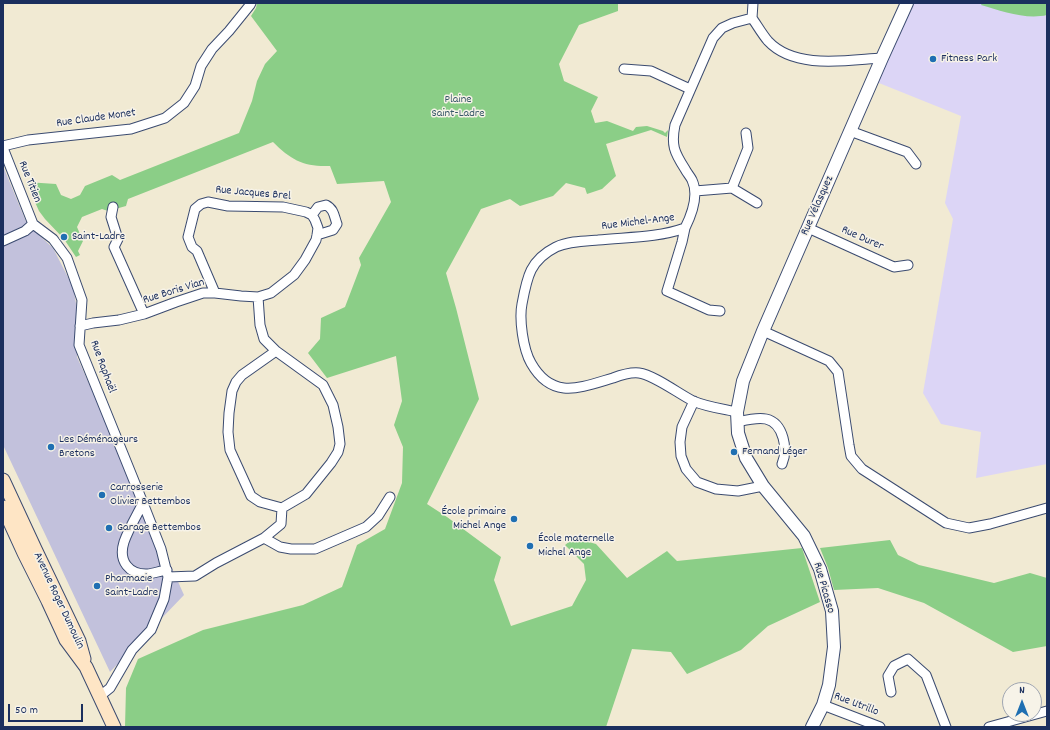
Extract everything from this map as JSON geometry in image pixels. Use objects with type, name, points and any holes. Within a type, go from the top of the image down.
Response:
[{"type":"main road","name":"Avenue Roger Dumoulin","points":[[3,480],[34,549],[79,641],[86,667]]},
{"type":"main road","name":"Avenue Roger Dumoulin","points":[[3,507],[66,640],[86,667]]},
{"type":"main road","points":[[86,667],[114,727]]},
{"type":"street","name":"Rue Claude Monet","points":[[3,150],[28,140],[131,129],[165,118],[184,103],[195,86],[201,66],[212,49],[243,15],[250,3]]},
{"type":"street","points":[[753,3],[752,18],[768,41],[792,57],[807,60],[830,61],[882,58]]},
{"type":"street","name":"Rue Vélasquez","points":[[737,417],[743,381],[763,331],[907,3]]},
{"type":"street","points":[[752,18],[733,23],[722,28],[713,38],[675,125],[673,143],[676,155],[692,180],[695,191],[732,188],[757,203]]},
{"type":"street","points":[[624,69],[650,71],[690,89]]},
{"type":"street","points":[[850,131],[907,152],[916,164]]},
{"type":"street","points":[[732,188],[748,148],[746,133]]},
{"type":"street","name":"Rue Titien","points":[[3,150],[33,224]]},
{"type":"street","name":"Rue Michel-Ange","points":[[695,191],[695,200],[690,219],[685,228],[657,235],[573,242],[559,246],[539,258],[532,268],[526,282],[521,310],[522,332],[527,357],[535,371],[545,381],[557,387],[573,388],[627,374],[640,373],[694,401],[737,417]]},
{"type":"street","name":"Rue Jacques Brel","points":[[215,293],[197,251],[192,247],[188,237],[195,209],[201,204],[208,202],[228,206],[283,207],[309,214]]},
{"type":"street","points":[[326,205],[333,210],[337,224],[333,230],[318,235],[318,228],[315,220],[309,214],[326,205]]},
{"type":"street","points":[[113,207],[111,217],[118,240],[114,247],[144,314]]},
{"type":"street","points":[[3,241],[25,231],[33,224]]},
{"type":"street","name":"Rue Raphaël","points":[[33,224],[53,239],[67,258],[82,300],[79,345],[143,503],[161,550],[167,573],[164,599],[151,630],[132,650],[110,688],[100,696]]},
{"type":"street","points":[[685,228],[666,291],[709,310],[720,311]]},
{"type":"street","name":"Rue Durer","points":[[808,228],[894,267],[908,265]]},
{"type":"street","name":"Rue Boris Vian","points":[[80,326],[119,320],[144,314],[203,293],[258,297],[271,293],[294,275],[305,260],[318,235]]},
{"type":"street","points":[[258,297],[260,325],[264,339],[276,351],[323,385],[333,405],[340,444],[338,452],[331,463],[306,494],[282,508],[260,502],[251,496],[230,450],[228,432],[228,413],[232,392],[236,382],[242,375],[276,351]]},
{"type":"street","points":[[763,331],[829,361],[838,372],[851,456],[862,469],[946,523],[969,528],[990,524],[1047,508]]},
{"type":"street","points":[[694,401],[682,427],[680,442],[681,456],[686,469],[698,482],[716,489],[738,491],[763,486]]},
{"type":"street","points":[[737,417],[765,419],[772,422],[779,429],[785,446],[785,458],[782,464]]},
{"type":"street","name":"Rue Picasso","points":[[737,417],[738,433],[746,458],[763,486],[804,536],[820,569],[832,611],[834,646],[829,685],[823,705],[812,727]]},
{"type":"street","points":[[264,538],[280,547],[291,550],[314,549],[366,527],[378,516],[390,497]]},
{"type":"street","points":[[143,503],[124,541],[122,550],[123,562],[130,569],[138,573],[167,573],[195,576],[216,563],[264,538],[281,524],[282,508]]},
{"type":"street","points":[[890,692],[888,676],[894,666],[908,659],[926,674],[946,727]]},
{"type":"street","name":"Rue Utrillo","points":[[823,705],[880,727]]},
{"type":"street","points":[[989,727],[1047,711]]},
{"type":"shaded area","points":[[901,3],[1047,3],[1047,464],[976,478],[981,432],[941,424],[923,393],[953,219],[945,203],[961,116],[869,79]]},
{"type":"shaded area","points":[[3,166],[27,224],[53,248],[73,287],[78,314],[77,357],[184,595],[110,672],[3,445]]},
{"type":"green space","name":"Plaine Saint-Ladre","points":[[257,3],[618,3],[618,11],[579,25],[559,64],[564,81],[598,97],[591,111],[595,123],[607,121],[633,131],[636,127],[647,126],[665,133],[668,130],[667,137],[651,130],[606,144],[616,176],[602,189],[587,194],[585,188],[566,183],[553,196],[520,206],[510,199],[481,209],[446,273],[479,399],[427,504],[501,557],[494,580],[511,626],[572,606],[586,580],[584,564],[565,545],[574,538],[596,544],[627,578],[667,551],[677,561],[802,548],[820,602],[768,626],[741,650],[687,674],[671,652],[632,649],[606,727],[125,727],[126,688],[138,659],[203,630],[303,605],[342,587],[357,545],[385,529],[402,483],[403,447],[394,425],[402,401],[396,356],[327,378],[308,353],[320,339],[321,318],[345,307],[361,265],[359,258],[391,202],[384,181],[337,184],[330,166],[305,164],[292,158],[273,142],[128,199],[126,206],[108,211],[102,209],[82,217],[77,227],[83,241],[78,251],[80,255],[76,257],[64,239],[39,211],[26,182],[56,184],[61,195],[71,199],[80,195],[85,186],[112,175],[120,180],[239,133],[252,101],[257,81],[265,64],[277,51],[251,16]]},
{"type":"green space","points":[[982,3],[1047,3],[1047,15],[1022,16],[981,5]]},
{"type":"green space","points":[[890,540],[898,555],[919,565],[994,583],[1030,573],[1047,578],[1047,646],[1013,652],[924,603],[878,588],[834,590],[828,568],[820,548]]},
{"type":"place","name":"Fitness Park","points":[[933,59]]},
{"type":"place","name":"Saint-Ladre","points":[[64,237]]},
{"type":"place","name":"Les Déménageurs Bretons","points":[[51,447]]},
{"type":"place","name":"Fernand Léger","points":[[734,452]]},
{"type":"place","name":"Carrosserie Olivier Bettembos","points":[[102,495]]},
{"type":"place","name":"École primaire Michel Ange","points":[[514,519]]},
{"type":"place","name":"Garage Bettembos","points":[[109,528]]},
{"type":"place","name":"École maternelle Michel Ange","points":[[530,546]]},
{"type":"place","name":"Pharmacie Saint-Ladre","points":[[97,586]]}]
